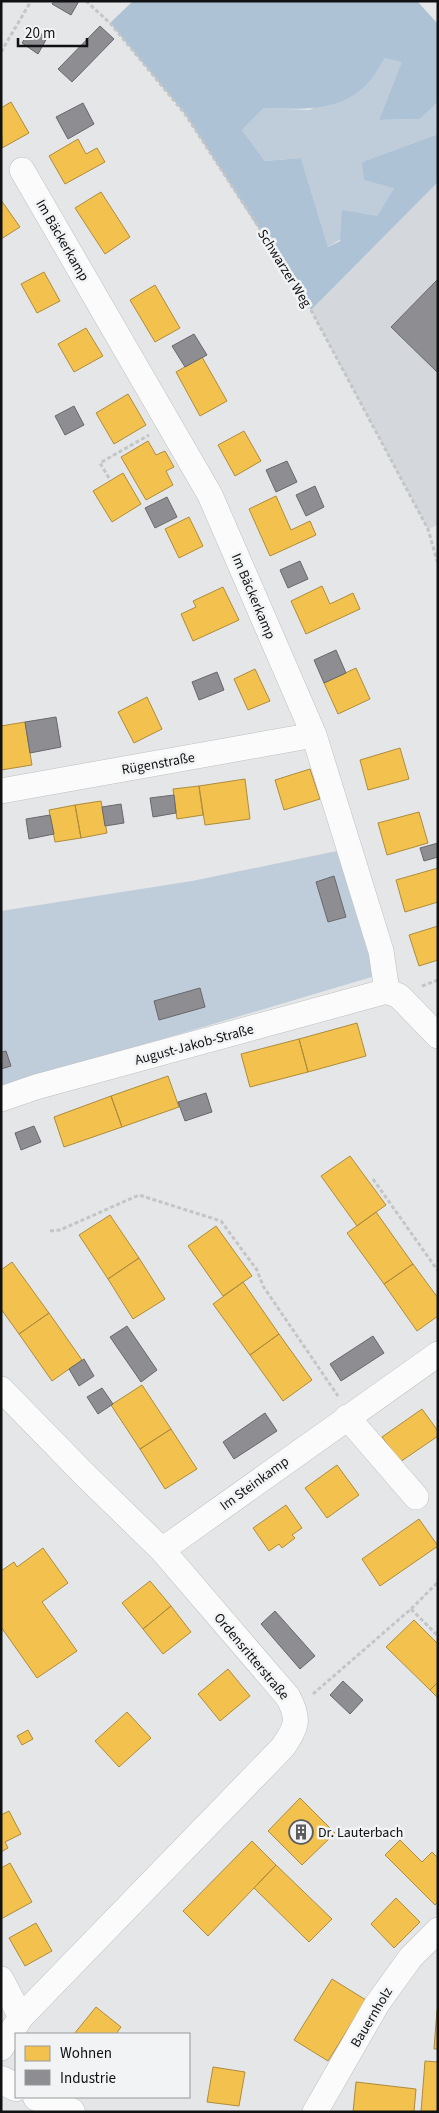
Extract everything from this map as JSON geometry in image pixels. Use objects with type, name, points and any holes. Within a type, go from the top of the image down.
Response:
[{"type":"main road","points":[[1,2080],[15,2087]]},
{"type":"main road","points":[[39,2098],[71,2112]]},
{"type":"street","name":"Im Bäckerkamp","points":[[22,170],[210,495],[314,735],[380,951],[387,991]]},
{"type":"street","name":"Rügenstraße","points":[[1,791],[314,735]]},
{"type":"street","points":[[387,991],[399,996],[438,1036]]},
{"type":"street","name":"August-Jakob-Straße","points":[[1,1099],[36,1087],[387,991]]},
{"type":"street","name":"Im Steinkamp","points":[[162,1550],[348,1416],[438,1354]]},
{"type":"street","name":"Ordensritterstraße","points":[[1,1389],[162,1550],[288,1697],[296,1713],[294,1730],[284,1747],[21,2017],[1,2048]]},
{"type":"street","points":[[348,1416],[416,1497]]},
{"type":"street","name":"Bauernholz","points":[[315,2112],[377,2004],[411,1957],[438,1930]]},
{"type":"street","points":[[4,1984],[21,2017]]},
{"type":"path","points":[[1,52],[30,1]]},
{"type":"path","name":"Schwarzer Weg","points":[[86,1],[110,23],[186,114],[280,259],[311,310],[428,529],[438,564]]},
{"type":"path","points":[[109,478],[100,463],[169,424]]},
{"type":"path","points":[[373,1179],[438,1271]]},
{"type":"path","points":[[50,1231],[60,1230],[139,1195],[221,1221],[257,1270],[262,1286],[348,1416]]},
{"type":"path","points":[[296,1713],[324,1683],[410,1609],[438,1582]]},
{"type":"path","points":[[410,1609],[438,1636]]},
{"type":"shaded area","points":[[133,1],[417,1],[438,24],[438,102],[420,119],[379,120],[402,62],[385,58],[367,84],[344,100],[332,105],[319,107],[292,109],[264,108],[242,130],[265,161],[301,158],[328,247],[340,241],[342,210],[377,216],[394,188],[364,180],[362,162],[438,134],[438,182],[311,310],[185,114],[110,23]]},
{"type":"shaded area","points":[[385,58],[403,61],[379,120],[420,119],[438,102],[438,134],[362,162],[394,188],[377,216],[328,247],[301,158],[265,161],[242,130],[264,108],[309,110],[367,83]]},
{"type":"shaded area","points":[[438,182],[438,525],[428,529],[311,310]]},
{"type":"shaded area","points":[[337,851],[375,976],[31,1078],[1,1089],[1,911],[192,881]]},
{"type":"building: Wohnen","points":[[11,102],[29,133],[2,148],[1,108]]},
{"type":"building: Wohnen","points":[[78,139],[86,154],[97,148],[105,162],[65,184],[49,156]]},
{"type":"building: Wohnen","points":[[101,192],[130,237],[105,254],[75,208]]},
{"type":"building: Wohnen","points":[[1,200],[20,227],[1,239]]},
{"type":"building: Wohnen","points":[[44,272],[60,301],[37,313],[21,284]]},
{"type":"building: Wohnen","points":[[155,285],[180,328],[155,342],[130,300]]},
{"type":"building: Wohnen","points":[[86,328],[103,356],[74,372],[58,344]]},
{"type":"building: Wohnen","points":[[202,357],[227,401],[200,416],[176,372]]},
{"type":"building: Wohnen","points":[[128,394],[146,425],[114,444],[96,413]]},
{"type":"building: Wohnen","points":[[244,431],[261,461],[235,476],[218,445]]},
{"type":"building: Wohnen","points":[[148,441],[156,455],[165,451],[174,467],[166,471],[173,485],[146,500],[121,457]]},
{"type":"building: Wohnen","points":[[123,473],[141,504],[112,522],[93,491]]},
{"type":"building: Wohnen","points":[[276,496],[291,530],[310,521],[316,535],[270,556],[249,509]]},
{"type":"building: Wohnen","points":[[189,517],[203,546],[179,558],[165,529]]},
{"type":"building: Wohnen","points":[[322,586],[330,604],[353,593],[360,609],[306,634],[291,601]]},
{"type":"building: Wohnen","points":[[223,587],[239,620],[193,641],[181,614],[196,607],[193,601]]},
{"type":"building: Wohnen","points":[[356,668],[370,699],[338,714],[324,683]]},
{"type":"building: Wohnen","points":[[255,669],[270,701],[248,710],[234,679]]},
{"type":"building: Wohnen","points":[[147,697],[162,729],[134,743],[118,712]]},
{"type":"building: Wohnen","points":[[25,722],[32,765],[1,770],[1,726]]},
{"type":"building: Wohnen","points":[[400,748],[409,779],[368,790],[360,760]]},
{"type":"building: Wohnen","points":[[310,769],[320,799],[284,810],[275,780]]},
{"type":"building: Wohnen","points":[[245,779],[250,819],[205,825],[199,786]]},
{"type":"building: Wohnen","points":[[199,786],[203,815],[177,819],[173,789]]},
{"type":"building: Wohnen","points":[[101,801],[107,833],[81,838],[75,805]]},
{"type":"building: Wohnen","points":[[75,805],[81,838],[55,842],[49,810]]},
{"type":"building: Wohnen","points":[[419,812],[428,843],[387,855],[378,823]]},
{"type":"building: Wohnen","points":[[438,868],[438,902],[405,912],[396,880]]},
{"type":"building: Wohnen","points":[[438,926],[438,960],[419,966],[409,935]]},
{"type":"building: Wohnen","points":[[357,1023],[366,1056],[308,1072],[299,1039]]},
{"type":"building: Wohnen","points":[[299,1039],[308,1072],[250,1087],[241,1054]]},
{"type":"building: Wohnen","points":[[168,1076],[179,1107],[122,1127],[111,1096]]},
{"type":"building: Wohnen","points":[[111,1096],[122,1127],[64,1147],[54,1117]]},
{"type":"building: Wohnen","points":[[350,1156],[386,1205],[357,1226],[321,1176]]},
{"type":"building: Wohnen","points":[[376,1212],[413,1264],[384,1284],[347,1233]]},
{"type":"building: Wohnen","points":[[110,1215],[139,1258],[108,1279],[79,1235]]},
{"type":"building: Wohnen","points":[[216,1226],[252,1276],[223,1296],[188,1246]]},
{"type":"building: Wohnen","points":[[139,1258],[165,1299],[133,1319],[108,1279]]},
{"type":"building: Wohnen","points":[[12,1262],[49,1313],[19,1334],[1,1309],[1,1270]]},
{"type":"building: Wohnen","points":[[413,1264],[438,1298],[438,1316],[417,1331],[384,1284]]},
{"type":"building: Wohnen","points":[[243,1282],[279,1334],[250,1355],[213,1304]]},
{"type":"building: Wohnen","points":[[49,1313],[82,1360],[52,1381],[19,1334]]},
{"type":"building: Wohnen","points":[[279,1334],[312,1380],[283,1401],[250,1355]]},
{"type":"building: Wohnen","points":[[142,1385],[171,1429],[140,1449],[111,1405]]},
{"type":"building: Wohnen","points":[[422,1409],[438,1431],[438,1436],[400,1462],[382,1437]]},
{"type":"building: Wohnen","points":[[171,1429],[197,1469],[165,1489],[140,1449]]},
{"type":"building: Wohnen","points":[[337,1465],[359,1495],[327,1518],[305,1488]]},
{"type":"building: Wohnen","points":[[286,1505],[302,1528],[292,1535],[295,1538],[282,1548],[279,1544],[269,1551],[253,1528]]},
{"type":"building: Wohnen","points":[[419,1519],[438,1546],[380,1586],[362,1559]]},
{"type":"building: Wohnen","points":[[43,1548],[68,1583],[42,1602],[77,1651],[37,1678],[1,1627],[1,1571],[14,1562],[17,1567]]},
{"type":"building: Wohnen","points":[[150,1581],[171,1606],[143,1629],[122,1603]]},
{"type":"building: Wohnen","points":[[171,1606],[191,1632],[163,1654],[143,1629]]},
{"type":"building: Wohnen","points":[[414,1620],[438,1644],[438,1682],[430,1690],[386,1647]]},
{"type":"building: Wohnen","points":[[228,1669],[250,1696],[220,1721],[198,1694]]},
{"type":"building: Wohnen","points":[[438,1682],[438,1698],[430,1690]]},
{"type":"building: Wohnen","points":[[127,1712],[151,1738],[119,1767],[95,1741]]},
{"type":"building: Wohnen","points":[[28,1730],[33,1739],[22,1745],[17,1736]]},
{"type":"building: Wohnen","name":"Dr. Lauterbach","points":[[300,1798],[335,1833],[302,1865],[268,1831]]},
{"type":"building: Wohnen","points":[[9,1811],[21,1834],[5,1842],[8,1848],[1,1852],[1,1815]]},
{"type":"building: Wohnen","points":[[400,1840],[422,1862],[432,1852],[438,1858],[438,1902],[435,1905],[385,1855]]},
{"type":"building: Wohnen","points":[[252,1841],[276,1865],[208,1936],[183,1911]]},
{"type":"building: Wohnen","points":[[10,1863],[32,1902],[1,1919],[1,1868]]},
{"type":"building: Wohnen","points":[[276,1865],[332,1919],[309,1942],[254,1888]]},
{"type":"building: Wohnen","points":[[396,1898],[420,1922],[394,1948],[371,1924]]},
{"type":"building: Wohnen","points":[[36,1923],[52,1951],[25,1966],[9,1938]]},
{"type":"building: Wohnen","points":[[332,1979],[366,2000],[328,2061],[294,2040]]},
{"type":"building: Wohnen","points":[[96,2007],[121,2027],[117,2033],[75,2033]]},
{"type":"building: Wohnen","points":[[437,2010],[438,2049],[434,2049]]},
{"type":"building: Wohnen","points":[[425,2061],[438,2062],[438,2112],[421,2112]]},
{"type":"building: Wohnen","points":[[213,2067],[245,2072],[239,2106],[207,2102]]},
{"type":"building: Wohnen","points":[[356,2082],[416,2089],[414,2112],[353,2112]]},
{"type":"building: Industrie","points":[[54,1],[79,1],[71,15],[52,4]]},
{"type":"building: Industrie","points":[[100,26],[114,39],[72,82],[58,69]]},
{"type":"building: Industrie","points":[[32,27],[47,38],[38,54],[22,43]]},
{"type":"building: Industrie","points":[[83,103],[94,124],[68,139],[56,117]]},
{"type":"building: Industrie","points":[[438,279],[438,373],[391,327]]},
{"type":"building: Industrie","points":[[194,334],[207,355],[185,367],[172,346]]},
{"type":"building: Industrie","points":[[74,406],[84,425],[65,435],[55,416]]},
{"type":"building: Industrie","points":[[287,461],[297,482],[276,492],[266,470]]},
{"type":"building: Industrie","points":[[315,486],[324,507],[306,516],[296,495]]},
{"type":"building: Industrie","points":[[167,497],[177,517],[155,528],[145,508]]},
{"type":"building: Industrie","points":[[300,561],[308,579],[288,588],[280,570]]},
{"type":"building: Industrie","points":[[336,650],[346,673],[324,683],[314,660]]},
{"type":"building: Industrie","points":[[217,672],[224,690],[199,700],[192,682]]},
{"type":"building: Industrie","points":[[56,717],[61,747],[30,753],[25,722]]},
{"type":"building: Industrie","points":[[174,795],[176,813],[153,817],[150,798]]},
{"type":"building: Industrie","points":[[121,804],[124,823],[105,826],[102,807]]},
{"type":"building: Industrie","points":[[50,815],[54,834],[29,839],[26,819]]},
{"type":"building: Industrie","points":[[438,843],[438,857],[424,861],[420,848]]},
{"type":"building: Industrie","points":[[334,876],[346,917],[328,922],[316,882]]},
{"type":"building: Industrie","points":[[200,988],[205,1007],[159,1020],[154,1001]]},
{"type":"building: Industrie","points":[[6,1051],[11,1066],[1,1069],[1,1052]]},
{"type":"building: Industrie","points":[[206,1093],[212,1112],[185,1121],[178,1102]]},
{"type":"building: Industrie","points":[[34,1126],[41,1142],[21,1150],[15,1133]]},
{"type":"building: Industrie","points":[[127,1326],[157,1370],[141,1382],[110,1337]]},
{"type":"building: Industrie","points":[[373,1336],[384,1353],[341,1381],[330,1364]]},
{"type":"building: Industrie","points":[[84,1359],[94,1376],[79,1386],[69,1369]]},
{"type":"building: Industrie","points":[[102,1388],[113,1404],[98,1414],[87,1397]]},
{"type":"building: Industrie","points":[[265,1413],[277,1431],[234,1459],[223,1442]]},
{"type":"building: Industrie","points":[[275,1611],[315,1656],[300,1669],[261,1624]]},
{"type":"building: Industrie","points":[[343,1681],[363,1700],[350,1714],[330,1695]]},
{"type":"place","name":"Dr. Lauterbach","points":[[301,1832]]}]
